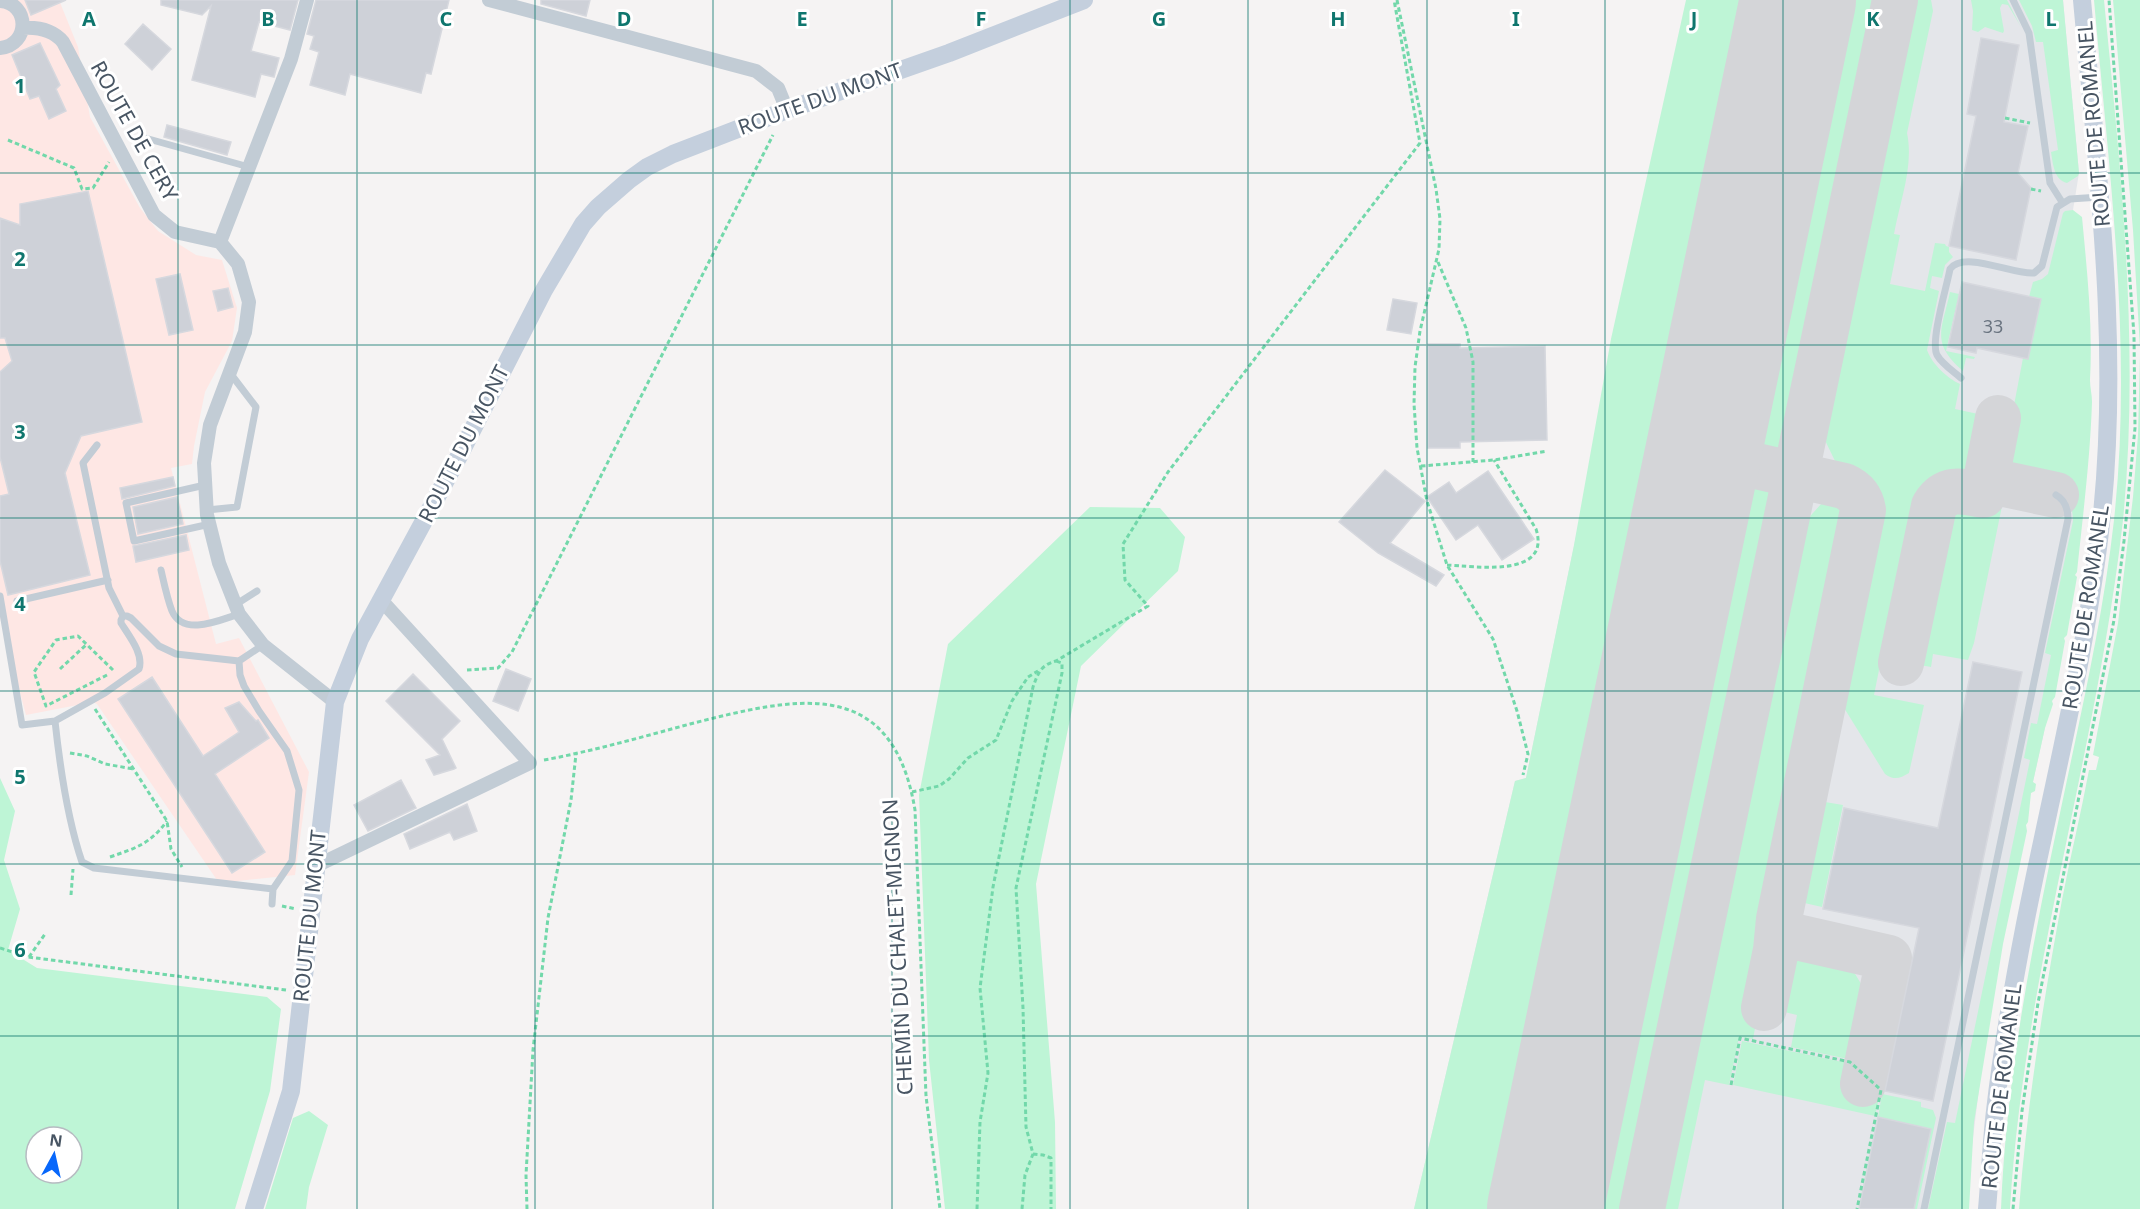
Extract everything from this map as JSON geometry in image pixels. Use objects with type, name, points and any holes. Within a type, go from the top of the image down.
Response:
[{"type":"main road","name":"ROUTE DU MONT","points":[[254,1209],[291,1091],[334,702],[360,639],[459,456],[544,290],[583,224],[614,192],[647,167],[697,143],[949,53],[1084,0]]},
{"type":"main road","name":"ROUTE DE ROMANEL","points":[[1987,1209],[1994,1113],[2010,1006],[2086,624],[2100,532],[2106,461],[2109,340],[2101,197],[2082,0]]},
{"type":"street","points":[[307,0],[291,59],[220,242],[238,264],[249,302],[245,332],[210,424],[204,463],[210,524],[219,563],[237,609],[262,645],[334,702]]},
{"type":"street","points":[[489,0],[756,71],[778,88],[784,111]]},
{"type":"street","points":[[0,48],[12,45],[23,28],[21,13],[6,1]]},
{"type":"street","name":"ROUTE DE CERY","points":[[23,28],[35,27],[56,34],[63,42],[154,216],[175,232],[220,242]]},
{"type":"street","points":[[316,866],[530,763],[382,601]]},
{"type":"lane","points":[[2013,0],[2029,33],[2050,183],[2062,202]]},
{"type":"lane","points":[[145,138],[250,167]]},
{"type":"lane","points":[[1961,378],[1943,362],[1936,351],[1936,336],[1950,269],[1953,265],[1966,261],[2028,274],[2038,270],[2044,260],[2057,207],[2070,199],[2101,197]]},
{"type":"lane","points":[[207,510],[237,507],[256,406],[230,373]]},
{"type":"lane","points":[[0,596],[22,725],[55,721],[125,680],[139,669],[140,656],[121,623],[123,616],[109,588],[83,463],[97,445]]},
{"type":"lane","points":[[205,485],[126,503],[134,541],[210,524]]},
{"type":"lane","points":[[1924,1209],[2068,519],[2065,504],[2056,495]]},
{"type":"lane","points":[[161,570],[172,612],[177,620],[191,625],[205,625],[237,609],[257,591]]},
{"type":"lane","points":[[17,601],[108,580]]},
{"type":"lane","points":[[123,616],[127,615],[131,618],[159,646],[176,654],[239,661],[262,645]]},
{"type":"lane","points":[[239,661],[244,686],[287,752],[299,790],[292,861],[273,889],[272,904]]},
{"type":"lane","points":[[55,721],[58,753],[76,844],[82,862],[94,868],[273,889]]},
{"type":"path","points":[[1395,0],[1439,206],[1439,249],[1420,331],[1415,367],[1414,404],[1417,448],[1427,501],[1447,565],[1493,639],[1517,711],[1528,754],[1523,776]]},
{"type":"path","points":[[912,792],[939,786],[950,779],[968,758],[996,740],[1012,701],[1028,677],[1148,606],[1125,580],[1123,544],[1168,472],[1420,143],[1395,0]]},
{"type":"path","points":[[438,662],[471,671],[498,668],[512,652],[784,111]]},
{"type":"path","points":[[2005,118],[2029,123]]},
{"type":"path","points":[[8,141],[74,168],[82,189],[93,188],[104,169]]},
{"type":"path","points":[[2031,189],[2036,190]]},
{"type":"path","points":[[1437,260],[1466,328],[1473,362],[1473,462]]},
{"type":"path","points":[[1421,466],[1494,460],[1547,451]]},
{"type":"path","points":[[1447,565],[1505,567],[1524,563],[1536,552],[1539,538],[1536,529],[1494,460]]},
{"type":"path","points":[[115,672],[46,706],[34,672],[56,640],[78,636],[125,680]]},
{"type":"path","points":[[60,669],[87,645]]},
{"type":"path","points":[[1022,1209],[1025,1175],[1033,1154],[1026,1127],[1023,1008],[1016,888],[1062,674],[1062,663],[1056,661]]},
{"type":"path","points":[[977,1209],[980,1122],[988,1073],[980,988],[993,887],[1007,810],[1033,687],[1040,669]]},
{"type":"path","name":"CHEMIN DU CHALET-MIGNON","points":[[530,763],[576,754],[748,710],[797,702],[820,703],[853,712],[867,719],[881,731],[898,753],[912,792],[915,810],[926,1096],[940,1209]]},
{"type":"path","points":[[94,707],[167,821],[171,849],[189,880]]},
{"type":"path","points":[[58,753],[76,753],[105,764],[134,769]]},
{"type":"path","points":[[527,1209],[526,1175],[533,1050],[548,918],[571,800],[576,754]]},
{"type":"path","points":[[82,862],[91,863],[134,850],[149,842],[167,821]]},
{"type":"path","points":[[272,904],[311,911]]},
{"type":"path","points":[[28,957],[45,934]]},
{"type":"path","points":[[0,948],[28,957],[286,990]]},
{"type":"path","points":[[1731,1085],[1740,1038],[1850,1062],[1881,1090],[1857,1209]]},
{"type":"path","points":[[1033,1154],[1051,1158],[1051,1209]]},
{"type":"shaded area","points":[[0,0],[59,0],[78,47],[90,117],[140,208],[158,231],[196,255],[222,260],[237,308],[232,341],[205,392],[192,464],[171,468],[216,644],[239,638],[309,772],[295,875],[219,883],[97,704],[93,702],[26,715],[0,617]]},
{"type":"shaded area","points":[[1687,0],[2063,0],[2079,173],[2073,210],[2075,300],[2088,407],[2053,691],[2027,809],[1986,1031],[1969,1171],[1967,1209],[1414,1209],[1515,781],[1526,778]]},
{"type":"green space","points":[[1686,0],[1767,0],[1513,1209],[1414,1209],[1515,781],[1526,778],[1574,545],[1611,339]]},
{"type":"green space","points":[[1828,0],[1886,0],[1795,433],[1780,452],[1770,455],[1761,454],[1752,450],[1745,443],[1740,433],[1739,420]]},
{"type":"green space","points":[[1905,0],[1931,0],[1933,11],[1907,133],[1908,171],[1894,234],[1900,235],[1890,284],[1925,291],[1935,243],[1949,247],[1949,252],[1953,257],[1945,265],[1942,278],[1932,276],[1930,288],[1939,291],[1927,350],[1940,370],[1960,384],[1955,409],[1992,417],[1977,488],[1946,487],[1936,493],[1931,500],[1894,662],[1881,660],[1874,695],[1924,705],[1909,773],[1895,778],[1885,774],[1841,703],[1879,514],[1878,504],[1871,487],[1860,474],[1835,461],[1821,432],[1818,420]]},
{"type":"green space","points":[[1971,0],[2007,0],[2021,27],[2008,5],[2002,4],[2000,8],[2003,33],[1985,27],[1978,32],[1972,30]]},
{"type":"green space","points":[[2019,0],[2063,0],[2079,173],[2067,183],[2059,179],[2051,152],[2058,150],[2043,42],[2036,42],[2032,26]]},
{"type":"green space","points":[[2094,0],[2104,0],[2117,129],[2126,260],[2130,390],[2123,520],[2096,692],[2030,1035],[2018,1121],[2010,1209],[2001,1209],[2004,1152],[2018,1040],[2037,928],[2101,611],[2114,520],[2119,455],[2121,390],[2117,260]]},
{"type":"green space","points":[[2113,0],[2140,0],[2140,348],[2133,230]]},
{"type":"green space","points":[[2073,210],[2082,217],[2088,278],[2092,402],[2086,487],[2075,575],[2077,577],[2055,697],[2045,728],[2033,782],[2036,784],[2035,791],[2031,793],[2027,831],[2003,944],[1974,1122],[1969,1209],[1928,1209],[1947,1122],[1955,1123],[2030,760],[2024,758],[2031,723],[2037,724],[2051,655],[2045,653],[2073,521],[2070,503],[2062,492],[2050,486],[2011,479],[2001,474],[1995,465],[1994,454],[2002,419],[2011,421],[2023,358],[2028,358],[2041,299],[2029,297],[2033,282],[2048,274],[2063,213]]},
{"type":"green space","points":[[1950,292],[1959,294],[1946,351],[1975,357],[1974,359],[1966,358],[1963,371],[1946,352],[1942,343],[1942,326]]},
{"type":"green space","points":[[2140,355],[2140,1209],[2019,1209],[2031,1093],[2048,977],[2089,770],[2096,770],[2099,757],[2093,755],[2118,623],[2133,497],[2138,435]]},
{"type":"green space","points":[[1747,479],[1761,482],[1771,489],[1777,500],[1778,514],[1632,1209],[1575,1209],[1723,501],[1732,486]]},
{"type":"green space","points":[[1958,498],[2002,506],[1974,643],[1968,660],[1933,654],[1931,667],[1923,666],[1910,658],[1908,654],[1938,515],[1945,503]]},
{"type":"green space","points":[[1828,499],[1839,502],[1849,511],[1758,945],[1770,948],[1753,1039],[1739,1037],[1729,1085],[1705,1080],[1678,1209],[1653,1209],[1794,534]]},
{"type":"green space","points":[[1090,507],[1160,508],[1185,537],[1178,571],[1081,666],[1036,884],[1055,1122],[1056,1209],[945,1209],[929,1060],[919,795],[948,644]]},
{"type":"green space","points":[[0,778],[15,811],[4,860],[20,909],[8,950],[37,968],[267,997],[281,1009],[270,1091],[235,1209],[0,1209]]},
{"type":"green space","points":[[1819,801],[1843,805],[1822,907],[1800,902],[1797,899],[1816,805]]},
{"type":"green space","points":[[1783,951],[1849,964],[1863,987],[1848,1059],[1791,1047],[1797,1015],[1771,1009]]},
{"type":"green space","points":[[1742,1041],[1847,1063],[1844,1081],[1881,1089],[1875,1116],[1733,1085]]},
{"type":"green space","points":[[1882,1094],[1921,1102],[1921,1107],[1933,1110],[1936,1118],[1917,1209],[1914,1209],[1930,1129],[1878,1117]]},
{"type":"green space","points":[[309,1111],[328,1125],[309,1187],[306,1209],[265,1209],[293,1118]]},
{"type":"building","points":[[25,0],[66,0],[31,15]]},
{"type":"building","points":[[161,0],[298,0],[290,30],[259,22],[251,51],[279,58],[274,77],[261,74],[255,97],[192,80],[211,6],[202,15],[161,5]]},
{"type":"building","points":[[316,0],[449,0],[431,74],[426,73],[421,93],[350,74],[345,95],[310,85],[319,52],[310,49],[314,36],[307,34]]},
{"type":"building","points":[[541,0],[590,0],[586,16],[541,4]]},
{"type":"building","points":[[143,24],[171,49],[152,70],[125,44]]},
{"type":"building","points":[[1981,38],[2019,45],[2004,122],[2028,126],[2018,173],[2031,188],[2016,260],[1949,246],[1976,116],[1967,114]]},
{"type":"building","points":[[40,43],[60,85],[56,89],[66,111],[49,119],[39,96],[30,99],[12,55]]},
{"type":"building","points":[[167,125],[231,142],[227,155],[164,137]]},
{"type":"building","points":[[88,191],[142,422],[81,436],[65,473],[90,575],[8,595],[0,561],[0,496],[9,494],[0,457],[0,372],[12,361],[5,338],[0,338],[0,218],[20,225],[20,204]]},
{"type":"building","points":[[180,274],[193,330],[169,335],[156,279]]},
{"type":"building","points":[[1962,282],[2041,299],[2028,359],[1977,348],[1976,353],[1948,347]]},
{"type":"building","points":[[228,288],[233,307],[218,311],[213,291]]},
{"type":"building","points":[[1393,299],[1417,303],[1411,334],[1387,330]]},
{"type":"building","points":[[1428,344],[1460,344],[1460,348],[1545,346],[1547,440],[1460,442],[1460,448],[1428,448]]},
{"type":"building","points":[[1385,470],[1425,501],[1390,543],[1444,575],[1436,586],[1378,553],[1339,522]]},
{"type":"building","points":[[1488,471],[1534,539],[1502,560],[1478,525],[1456,540],[1427,497],[1449,482],[1456,493]]},
{"type":"building","points":[[173,477],[175,486],[122,499],[120,488]]},
{"type":"building","points":[[177,497],[183,524],[138,534],[133,507]]},
{"type":"building","points":[[186,535],[189,550],[136,562],[133,546]]},
{"type":"building","points":[[1973,662],[2022,672],[1933,1101],[1885,1091],[1919,928],[1823,909],[1844,808],[1938,828]]},
{"type":"building","points":[[506,669],[531,679],[518,711],[493,701]]},
{"type":"building","points":[[413,674],[460,721],[442,739],[456,768],[454,769],[434,775],[426,760],[440,755],[386,701]]},
{"type":"building","points":[[152,677],[203,756],[239,732],[225,708],[239,702],[256,721],[258,720],[269,738],[215,774],[265,852],[232,873],[118,699]]},
{"type":"building","points":[[401,780],[416,808],[368,831],[354,805]]},
{"type":"building","points":[[467,804],[477,831],[454,840],[450,832],[410,849],[404,834]]},
{"type":"building","points":[[1878,1117],[1931,1129],[1914,1209],[1859,1209]]},
{"type":"taxiway","points":[[1642,1209],[1895,0]]},
{"type":"taxiway","points":[[1713,406],[1716,433],[1723,446],[1735,458],[1743,463],[1844,486],[1857,495],[1863,510],[1779,919],[1776,950],[1764,1008]]},
{"type":"taxiway","points":[[1998,418],[1986,480],[2056,495]]},
{"type":"taxiway","points":[[1692,505],[1700,487],[1710,475],[1724,467],[1743,463]]},
{"type":"taxiway","points":[[1901,663],[1934,506],[1944,495],[1955,491],[1983,495],[1986,480]]},
{"type":"taxiway","points":[[1779,919],[1781,927],[1792,936],[1889,958],[1863,1084]]},
{"type":"runway","points":[[1545,1209],[1798,0]]}]
